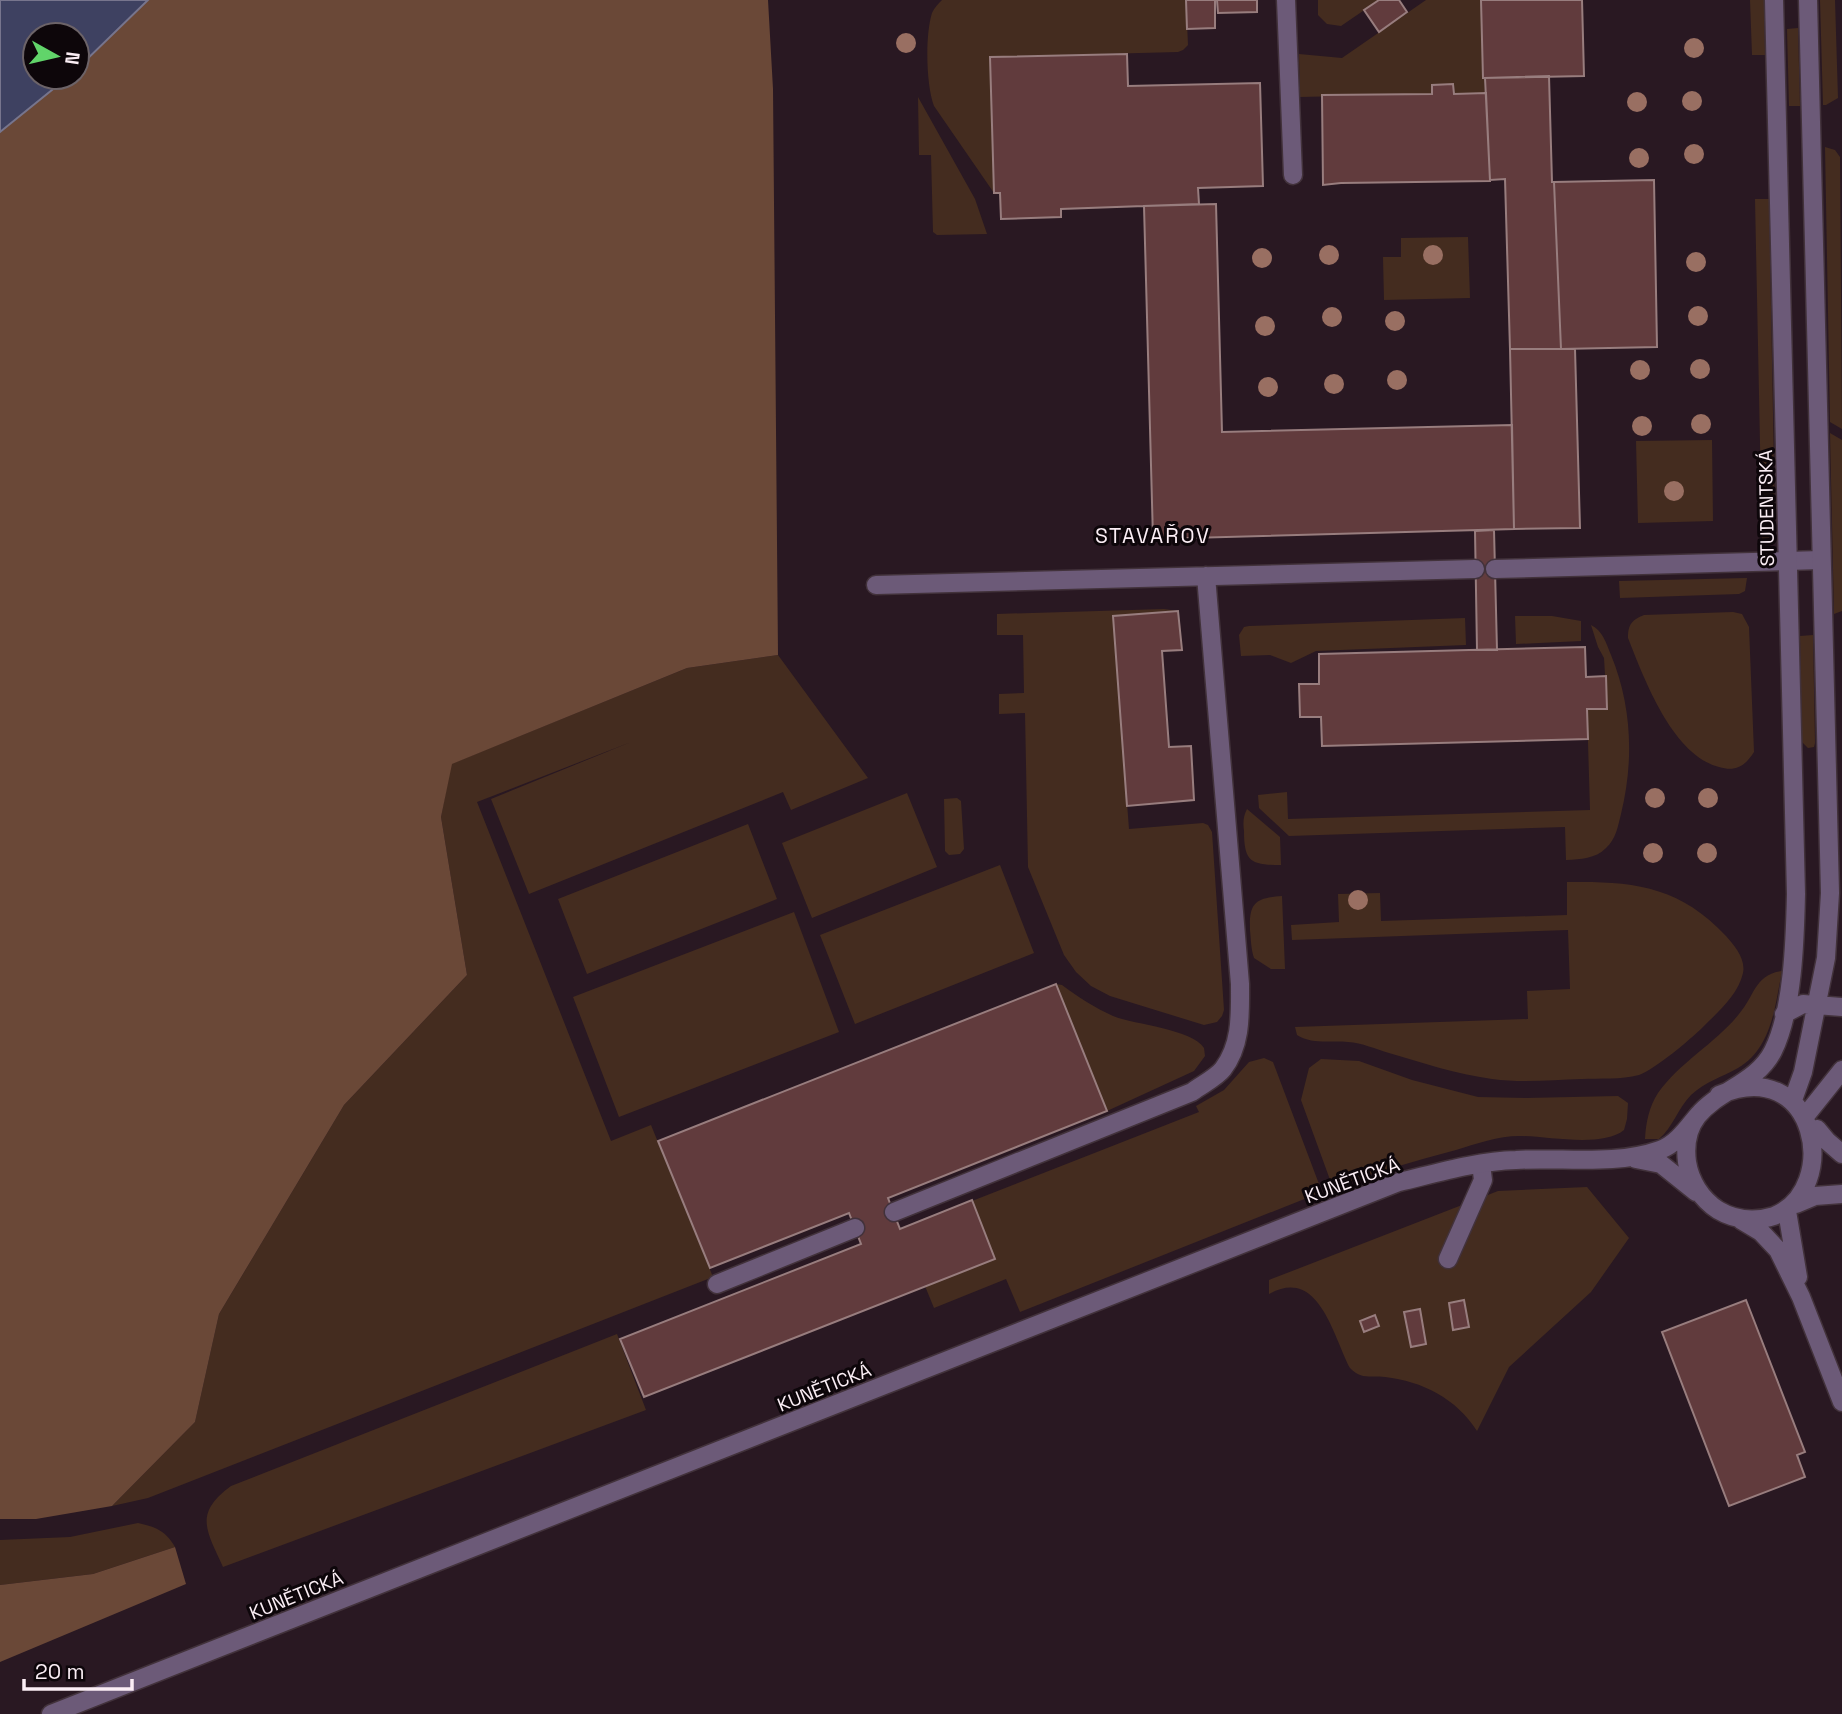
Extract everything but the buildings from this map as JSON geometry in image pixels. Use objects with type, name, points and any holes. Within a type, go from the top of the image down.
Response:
[{"type":"street","points":[[1286,0],[1293,175]]},
{"type":"street","name":"STUDENTSKÁ","points":[[1719,1095],[1763,1065],[1772,1052],[1784,1014],[1793,957],[1796,894],[1774,0]]},
{"type":"street","points":[[1793,1100],[1802,1078],[1817,1005],[1825,958],[1830,893],[1808,0]]},
{"type":"street","points":[[1495,569],[1821,560]]},
{"type":"street","points":[[876,585],[1475,569]]},
{"type":"street","points":[[894,1212],[1192,1092],[1222,1071],[1230,1056],[1240,1025],[1240,984],[1206,576]]},
{"type":"street","points":[[1784,1014],[1796,1006],[1842,1007]]},
{"type":"street","points":[[1809,1117],[1842,1070]]},
{"type":"street","points":[[1842,1153],[1827,1142],[1793,1100],[1770,1088],[1756,1086],[1719,1095],[1699,1114],[1689,1134],[1687,1145],[1688,1168],[1697,1188],[1712,1205],[1755,1227],[1772,1242],[1801,1297],[1842,1402]]},
{"type":"street","name":"KUNĚTICKÁ","points":[[1625,1158],[1669,1146],[1699,1114]]},
{"type":"street","points":[[1801,1297],[1791,1207],[1812,1183],[1819,1158],[1819,1144],[1809,1117]]},
{"type":"street","name":"KUNĚTICKÁ","points":[[51,1714],[1399,1182],[1481,1164],[1514,1160],[1625,1158],[1661,1164],[1712,1205]]},
{"type":"street","points":[[1448,1259],[1483,1180],[1481,1164]]},
{"type":"street","points":[[1734,1217],[1766,1218],[1815,1196],[1842,1194]]},
{"type":"street","points":[[717,1284],[855,1228]]},
{"type":"shaded area","points":[[148,0],[768,0],[773,89],[778,655],[687,668],[452,764],[441,817],[467,975],[344,1105],[219,1314],[195,1422],[112,1506],[36,1519],[0,1519],[0,132],[51,91],[91,91],[91,55]]},
{"type":"shaded area","points":[[942,0],[1186,0],[1188,45],[1178,52],[991,57],[994,193],[934,106],[931,97],[928,34],[932,13]]},
{"type":"shaded area","points":[[1318,0],[1379,0],[1341,26],[1327,24],[1318,15]]},
{"type":"shaded area","points":[[1426,0],[1481,0],[1485,93],[1454,94],[1453,84],[1432,85],[1432,94],[1300,97],[1299,54],[1342,58]]},
{"type":"shaded area","points":[[1750,0],[1764,0],[1765,55],[1752,55]]},
{"type":"shaded area","points":[[1820,0],[1835,0],[1838,98],[1826,105],[1823,105]]},
{"type":"shaded area","points":[[1798,28],[1800,106],[1789,106],[1787,29]]},
{"type":"shaded area","points":[[918,97],[975,199],[987,234],[937,235],[933,232],[931,155],[919,155]]},
{"type":"shaded area","points":[[1825,147],[1835,150],[1840,157],[1842,429],[1830,422]]},
{"type":"shaded area","points":[[1755,199],[1769,199],[1775,521],[1774,530],[1768,540],[1762,541]]},
{"type":"shaded area","points":[[1468,237],[1470,298],[1384,300],[1383,257],[1401,257],[1401,238]]},
{"type":"shaded area","points":[[1830,433],[1842,440],[1842,611],[1834,614]]},
{"type":"shaded area","points":[[1712,440],[1713,521],[1638,523],[1636,441]]},
{"type":"shaded area","points":[[1747,578],[1745,591],[1739,594],[1620,598],[1619,581]]},
{"type":"shaded area","points":[[1164,609],[1178,611],[1113,617],[1129,829],[1203,823],[1208,825],[1212,832],[1224,1010],[1217,1022],[1204,1025],[1110,996],[1091,986],[1076,972],[1064,955],[1028,867],[1025,713],[999,714],[999,694],[1024,693],[1023,635],[997,635],[997,614]]},
{"type":"shaded area","points":[[1742,614],[1749,627],[1754,752],[1743,764],[1730,769],[1702,760],[1674,731],[1651,693],[1628,638],[1632,623],[1644,615]]},
{"type":"shaded area","points":[[1515,616],[1552,616],[1581,621],[1581,641],[1516,644]]},
{"type":"shaded area","points":[[1465,618],[1466,645],[1316,651],[1291,663],[1270,655],[1241,656],[1239,635],[1244,627],[1249,626]]},
{"type":"shaded area","points":[[1591,625],[1604,638],[1618,674],[1629,734],[1628,774],[1619,823],[1612,841],[1597,854],[1588,858],[1566,860],[1565,827],[1289,836],[1259,808],[1258,795],[1287,792],[1288,819],[1590,810],[1587,709],[1607,708],[1604,658]]},
{"type":"shaded area","points":[[1813,635],[1815,743],[1814,747],[1808,748],[1802,742],[1800,636]]},
{"type":"shaded area","points":[[778,655],[868,778],[791,810],[783,792],[529,894],[491,799],[631,742],[477,802],[611,1141],[651,1125],[713,1277],[148,1498],[112,1506],[195,1422],[219,1314],[344,1105],[467,975],[441,817],[451,764],[687,668]]},
{"type":"shaded area","points":[[907,793],[937,867],[812,918],[782,843]]},
{"type":"shaded area","points":[[957,798],[961,801],[964,849],[960,854],[949,855],[945,851],[944,799]]},
{"type":"shaded area","points":[[1247,809],[1280,837],[1281,865],[1251,860],[1244,841],[1243,825]]},
{"type":"shaded area","points":[[748,824],[777,899],[587,974],[558,899]]},
{"type":"shaded area","points":[[1000,865],[1034,953],[855,1024],[820,935]]},
{"type":"shaded area","points":[[1567,882],[1633,885],[1672,896],[1708,919],[1736,948],[1741,958],[1743,973],[1737,989],[1727,1003],[1690,1039],[1646,1072],[1618,1078],[1503,1080],[1453,1071],[1358,1044],[1315,1041],[1297,1035],[1295,1027],[1528,1019],[1527,991],[1570,989],[1568,930],[1292,940],[1291,925],[1339,922],[1338,894],[1380,893],[1381,921],[1567,915]]},
{"type":"shaded area","points":[[1282,896],[1285,969],[1271,969],[1254,958],[1251,914],[1256,904],[1265,898]]},
{"type":"shaded area","points":[[794,912],[839,1032],[619,1117],[573,997]]},
{"type":"shaded area","points":[[1782,971],[1770,1025],[1758,1049],[1738,1068],[1696,1090],[1659,1139],[1645,1139],[1650,1109],[1658,1093],[1687,1062],[1730,1024],[1760,982],[1773,973]]},
{"type":"shaded area","points":[[1056,984],[1113,1016],[1188,1036],[1204,1048],[1205,1056],[1194,1071],[1107,1111]]},
{"type":"shaded area","points":[[1264,1058],[1273,1062],[1322,1192],[1020,1312],[1006,1279],[934,1308],[925,1286],[995,1259],[972,1201],[1199,1112],[1196,1106],[1224,1090],[1249,1062]]},
{"type":"shaded area","points":[[1321,1059],[1359,1061],[1412,1080],[1478,1097],[1618,1096],[1628,1103],[1627,1119],[1624,1130],[1602,1139],[1503,1137],[1409,1163],[1333,1188],[1301,1100],[1309,1068]]},
{"type":"shaded area","points":[[1587,1187],[1629,1238],[1591,1292],[1509,1367],[1477,1431],[1449,1401],[1425,1387],[1399,1379],[1366,1376],[1354,1372],[1322,1308],[1300,1289],[1286,1288],[1269,1294],[1269,1280],[1498,1191]]},
{"type":"shaded area","points":[[617,1334],[646,1410],[223,1567],[208,1533],[207,1524],[211,1505],[231,1486]]},
{"type":"shaded area","points":[[138,1523],[160,1530],[175,1547],[93,1574],[0,1585],[0,1540],[70,1537]]},
{"type":"shaded area","points":[[175,1547],[186,1584],[0,1662],[0,1585],[93,1574]]},
{"type":"water","points":[[0,0],[148,0],[91,55],[91,21],[21,21],[21,91],[51,91],[0,132]]},
{"type":"district","name":"STAVAŘOV","points":[[1153,536]]}]
